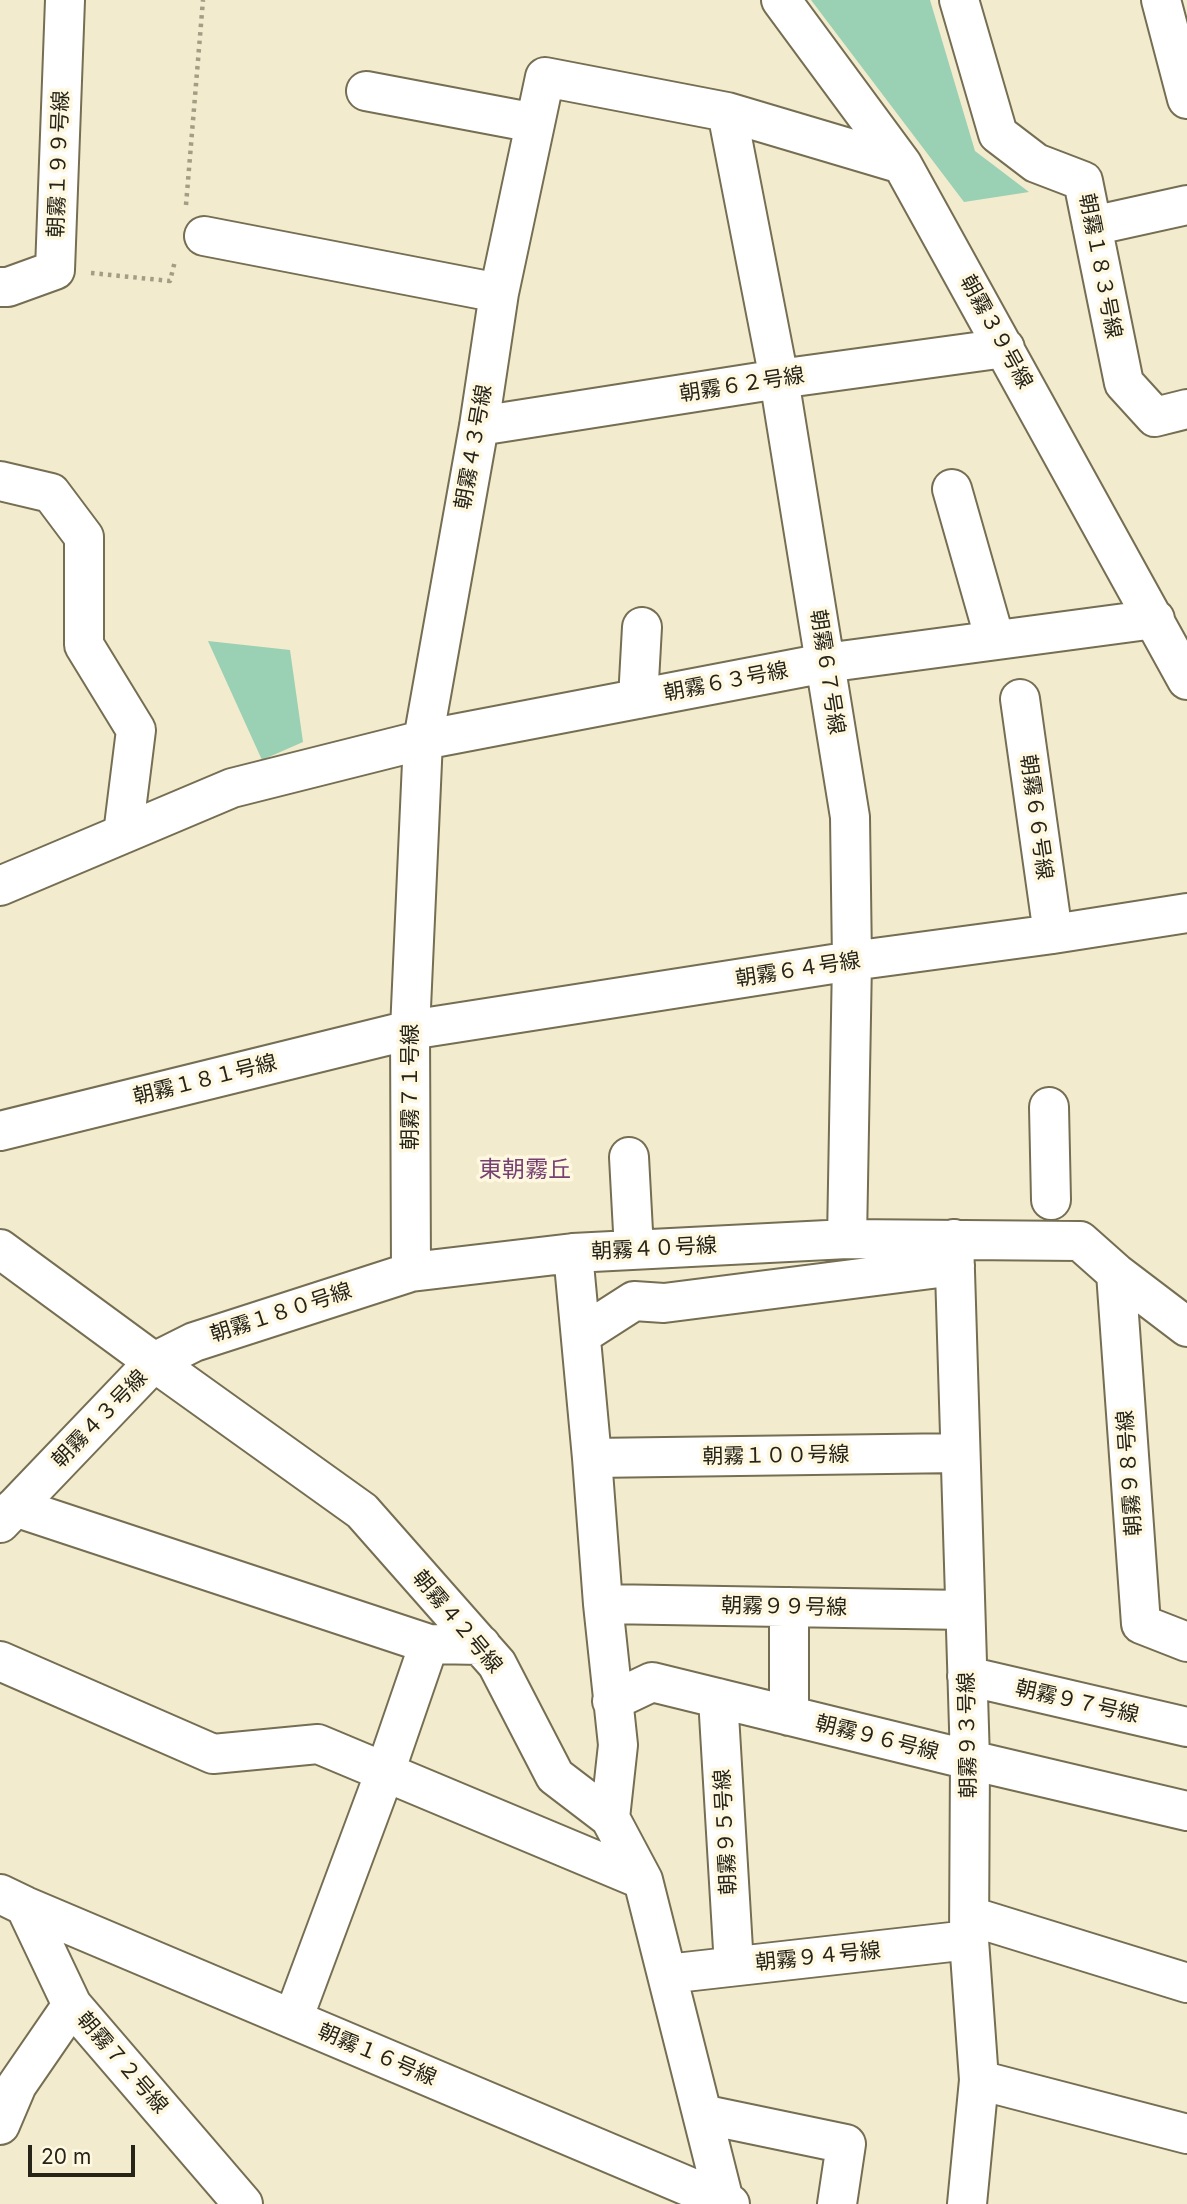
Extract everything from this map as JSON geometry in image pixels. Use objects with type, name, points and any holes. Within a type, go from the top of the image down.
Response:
[{"type":"street","name":"朝霧１９９号線","points":[[55,270],[65,0]]},
{"type":"street","name":"朝霧３９号線","points":[[781,0],[902,164],[1187,680]]},
{"type":"street","name":"朝霧１８３号線","points":[[959,0],[998,134],[1036,163],[1083,181],[1124,383],[1155,417],[1187,409]]},
{"type":"street","points":[[1161,0],[1187,99]]},
{"type":"street","name":"朝霧４３号線","points":[[423,740],[479,426],[499,293],[545,77],[727,112],[902,164]]},
{"type":"street","points":[[366,91],[535,123]]},
{"type":"street","name":"朝霧６７号線","points":[[727,112],[779,379],[850,817],[852,961],[846,1239]]},
{"type":"street","points":[[1092,226],[1187,205]]},
{"type":"street","points":[[194,235],[499,293]]},
{"type":"street","points":[[0,287],[8,287],[55,270]]},
{"type":"street","name":"朝霧６２号線","points":[[479,426],[779,379],[1005,348]]},
{"type":"street","points":[[0,481],[51,493],[85,537],[84,645],[136,730],[123,834]]},
{"type":"street","points":[[951,489],[995,640]]},
{"type":"street","name":"朝霧６３号線","points":[[423,740],[825,663],[1155,619]]},
{"type":"street","points":[[638,699],[642,627]]},
{"type":"street","name":"朝霧６６号線","points":[[1020,699],[1053,934]]},
{"type":"street","points":[[0,886],[232,789],[423,740]]},
{"type":"street","name":"朝霧７１号線","points":[[411,1272],[410,1030],[423,740]]},
{"type":"street","name":"朝霧６４号線","points":[[410,1030],[852,961],[1187,913]]},
{"type":"street","name":"朝霧１８１号線","points":[[0,1131],[410,1030]]},
{"type":"street","points":[[1049,1107],[1051,1200]]},
{"type":"street","points":[[629,1157],[634,1250]]},
{"type":"street","name":"朝霧４０号線","points":[[610,1818],[618,1745],[573,1254],[846,1239],[954,1253],[1080,1241],[1116,1273],[1187,1327]]},
{"type":"street","name":"朝霧４３号線","points":[[0,1249],[154,1362],[13,1498]]},
{"type":"street","points":[[581,1335],[634,1301],[664,1303],[954,1253]]},
{"type":"street","name":"朝霧９３号線","points":[[954,1253],[970,1760],[970,1928],[979,2080],[967,2204]]},
{"type":"street","points":[[411,1272],[573,1254]]},
{"type":"street","name":"朝霧１８０号線","points":[[154,1362],[194,1342],[411,1272]]},
{"type":"street","name":"朝霧９８号線","points":[[1116,1273],[1141,1624],[1187,1642]]},
{"type":"street","name":"朝霧４２号線","points":[[154,1362],[362,1511],[497,1664],[555,1776],[610,1818],[643,1880],[727,2203]]},
{"type":"street","name":"朝霧１００号線","points":[[592,1458],[960,1453]]},
{"type":"street","points":[[13,1498],[429,1644],[481,1645]]},
{"type":"street","name":"朝霧９９号線","points":[[603,1604],[965,1610]]},
{"type":"street","points":[[789,1607],[789,1716]]},
{"type":"street","points":[[293,2019],[385,1772],[429,1644]]},
{"type":"street","points":[[0,1661],[213,1754],[318,1744],[643,1880]]},
{"type":"street","name":"朝霧９７号線","points":[[967,1676],[1187,1727]]},
{"type":"street","name":"朝霧９６号線","points":[[612,1701],[652,1682],[1187,1811]]},
{"type":"street","name":"朝霧９５号線","points":[[718,1698],[734,1966]]},
{"type":"street","name":"朝霧１６号線","points":[[12,1900],[727,2203]]},
{"type":"street","name":"朝霧７２号線","points":[[12,1900],[72,2005],[243,2204]]},
{"type":"street","name":"朝霧９４号線","points":[[667,1974],[734,1966],[970,1928],[1187,1983]]},
{"type":"street","points":[[0,2125],[9,2079],[72,2005]]},
{"type":"street","points":[[979,2080],[1187,2134]]},
{"type":"street","points":[[702,2114],[846,2144],[837,2204]]},
{"type":"path","points":[[55,270],[170,281],[194,235],[203,0]]},
{"type":"green space","points":[[811,0],[930,0],[975,151],[1029,192],[964,202]]},
{"type":"green space","points":[[208,641],[290,650],[303,742],[262,760]]},
{"type":"district","name":"東朝霧丘","points":[[525,1170]]}]
